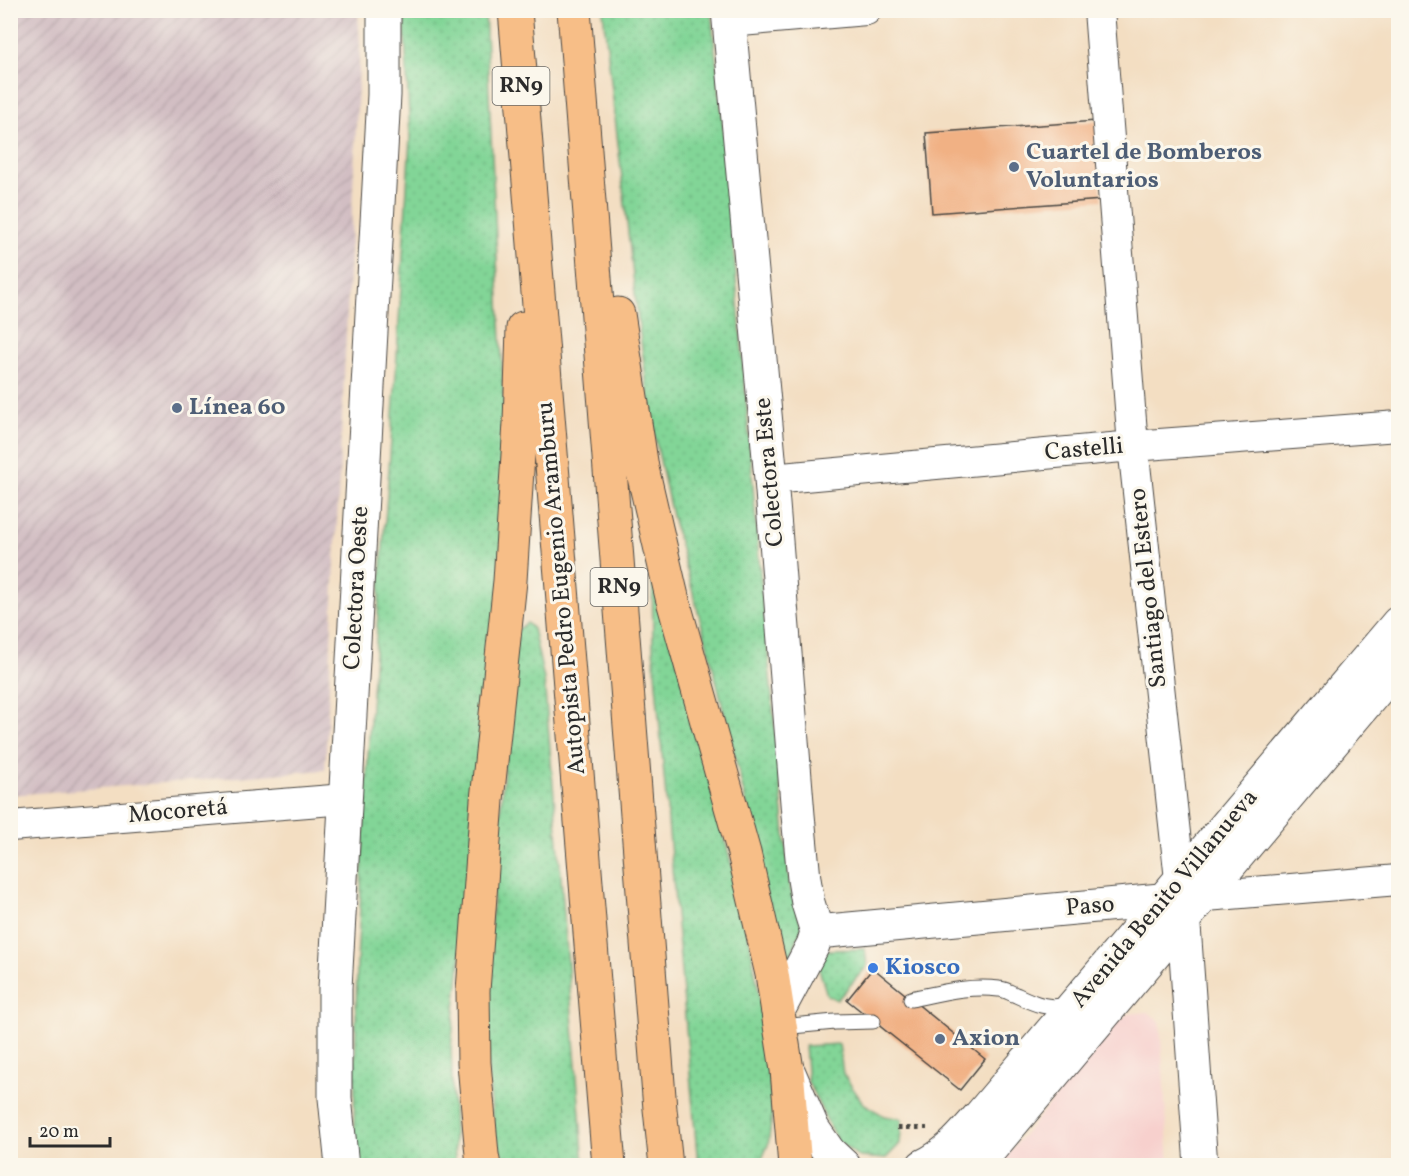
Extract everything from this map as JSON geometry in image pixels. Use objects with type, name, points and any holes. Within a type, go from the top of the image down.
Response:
[{"type":"highway","name":"Autopista Pedro Eugenio Aramburu","points":[[515,10],[609,1166]]},
{"type":"highway","name":"RN9","points":[[574,10],[666,1166]]},
{"type":"highway","points":[[579,64],[642,468],[672,597],[744,853],[772,974],[787,1070],[795,1166]]},
{"type":"highway","points":[[484,1166],[474,1063],[474,992],[487,800],[510,570],[520,423],[528,162]]},
{"type":"street","name":"Colectora Oeste","points":[[342,1166],[335,1098],[335,988],[384,94],[384,10]]},
{"type":"street","points":[[729,16],[866,10]]},
{"type":"street","name":"Santiago del Estero","points":[[1099,10],[1133,446],[1183,899],[1201,1166]]},
{"type":"street","name":"Colectora Este","points":[[729,16],[771,479],[800,836],[808,903],[817,932]]},
{"type":"street","name":"Castelli","points":[[771,479],[1133,446],[1398,426]]},
{"type":"street","name":"Avenida Benito Villanueva","points":[[976,1166],[1398,623]]},
{"type":"street","name":"Avenida Benito Villanueva","points":[[923,1166],[953,1146],[1077,1002],[1183,899],[1398,665]]},
{"type":"street","name":"Mocoretá","points":[[10,826],[345,799]]},
{"type":"street","name":"Paso","points":[[817,932],[1398,880]]},
{"type":"street","points":[[780,1019],[817,932]]},
{"type":"street","points":[[787,1070],[813,1129],[829,1152],[844,1166]]},
{"type":"lane","points":[[911,999],[973,987],[1001,989],[1036,1004],[1051,1007],[1077,1002]]},
{"type":"lane","points":[[780,1019],[835,1022],[873,1021]]},
{"type":"path","points":[[897,1128],[931,1129]]},
{"type":"shaded area","name":"Línea 60","points":[[11,10],[358,11],[360,45],[325,770],[11,795]]},
{"type":"shaded area","points":[[1148,1012],[1160,1021],[1169,1165],[998,1166],[1110,1031],[1127,1014]]},
{"type":"green space","points":[[404,11],[485,11],[504,403],[501,577],[451,1048],[455,1165],[359,1166],[354,1126],[357,963],[370,719],[395,388],[410,137]]},
{"type":"green space","points":[[603,11],[711,11],[726,154],[759,560],[790,888],[802,927],[782,979],[753,830],[709,651],[672,516],[652,423]]},
{"type":"green space","points":[[652,561],[746,920],[767,1039],[772,1116],[768,1145],[758,1165],[698,1165],[653,649]]},
{"type":"green space","points":[[527,623],[533,629],[544,679],[584,1165],[507,1166],[494,1134],[483,1015],[516,631]]},
{"type":"green space","points":[[865,949],[867,966],[837,1000],[827,995],[817,962],[827,950]]},
{"type":"green space","points":[[839,1044],[843,1074],[863,1103],[884,1116],[902,1119],[900,1144],[885,1159],[860,1157],[837,1141],[808,1082],[805,1046]]},
{"type":"building","name":"Cuartel de Bomberos Voluntarios","points":[[1096,121],[1102,200],[932,213],[926,133]]},
{"type":"building","points":[[873,968],[985,1059],[960,1090],[847,1000]]},
{"type":"place","name":"Cuartel de Bomberos Voluntarios","points":[[1014,167]]},
{"type":"place","name":"Línea 60","points":[[177,408]]},
{"type":"place","name":"Kiosco","points":[[873,968]]},
{"type":"place","name":"Axion","points":[[940,1039]]}]
